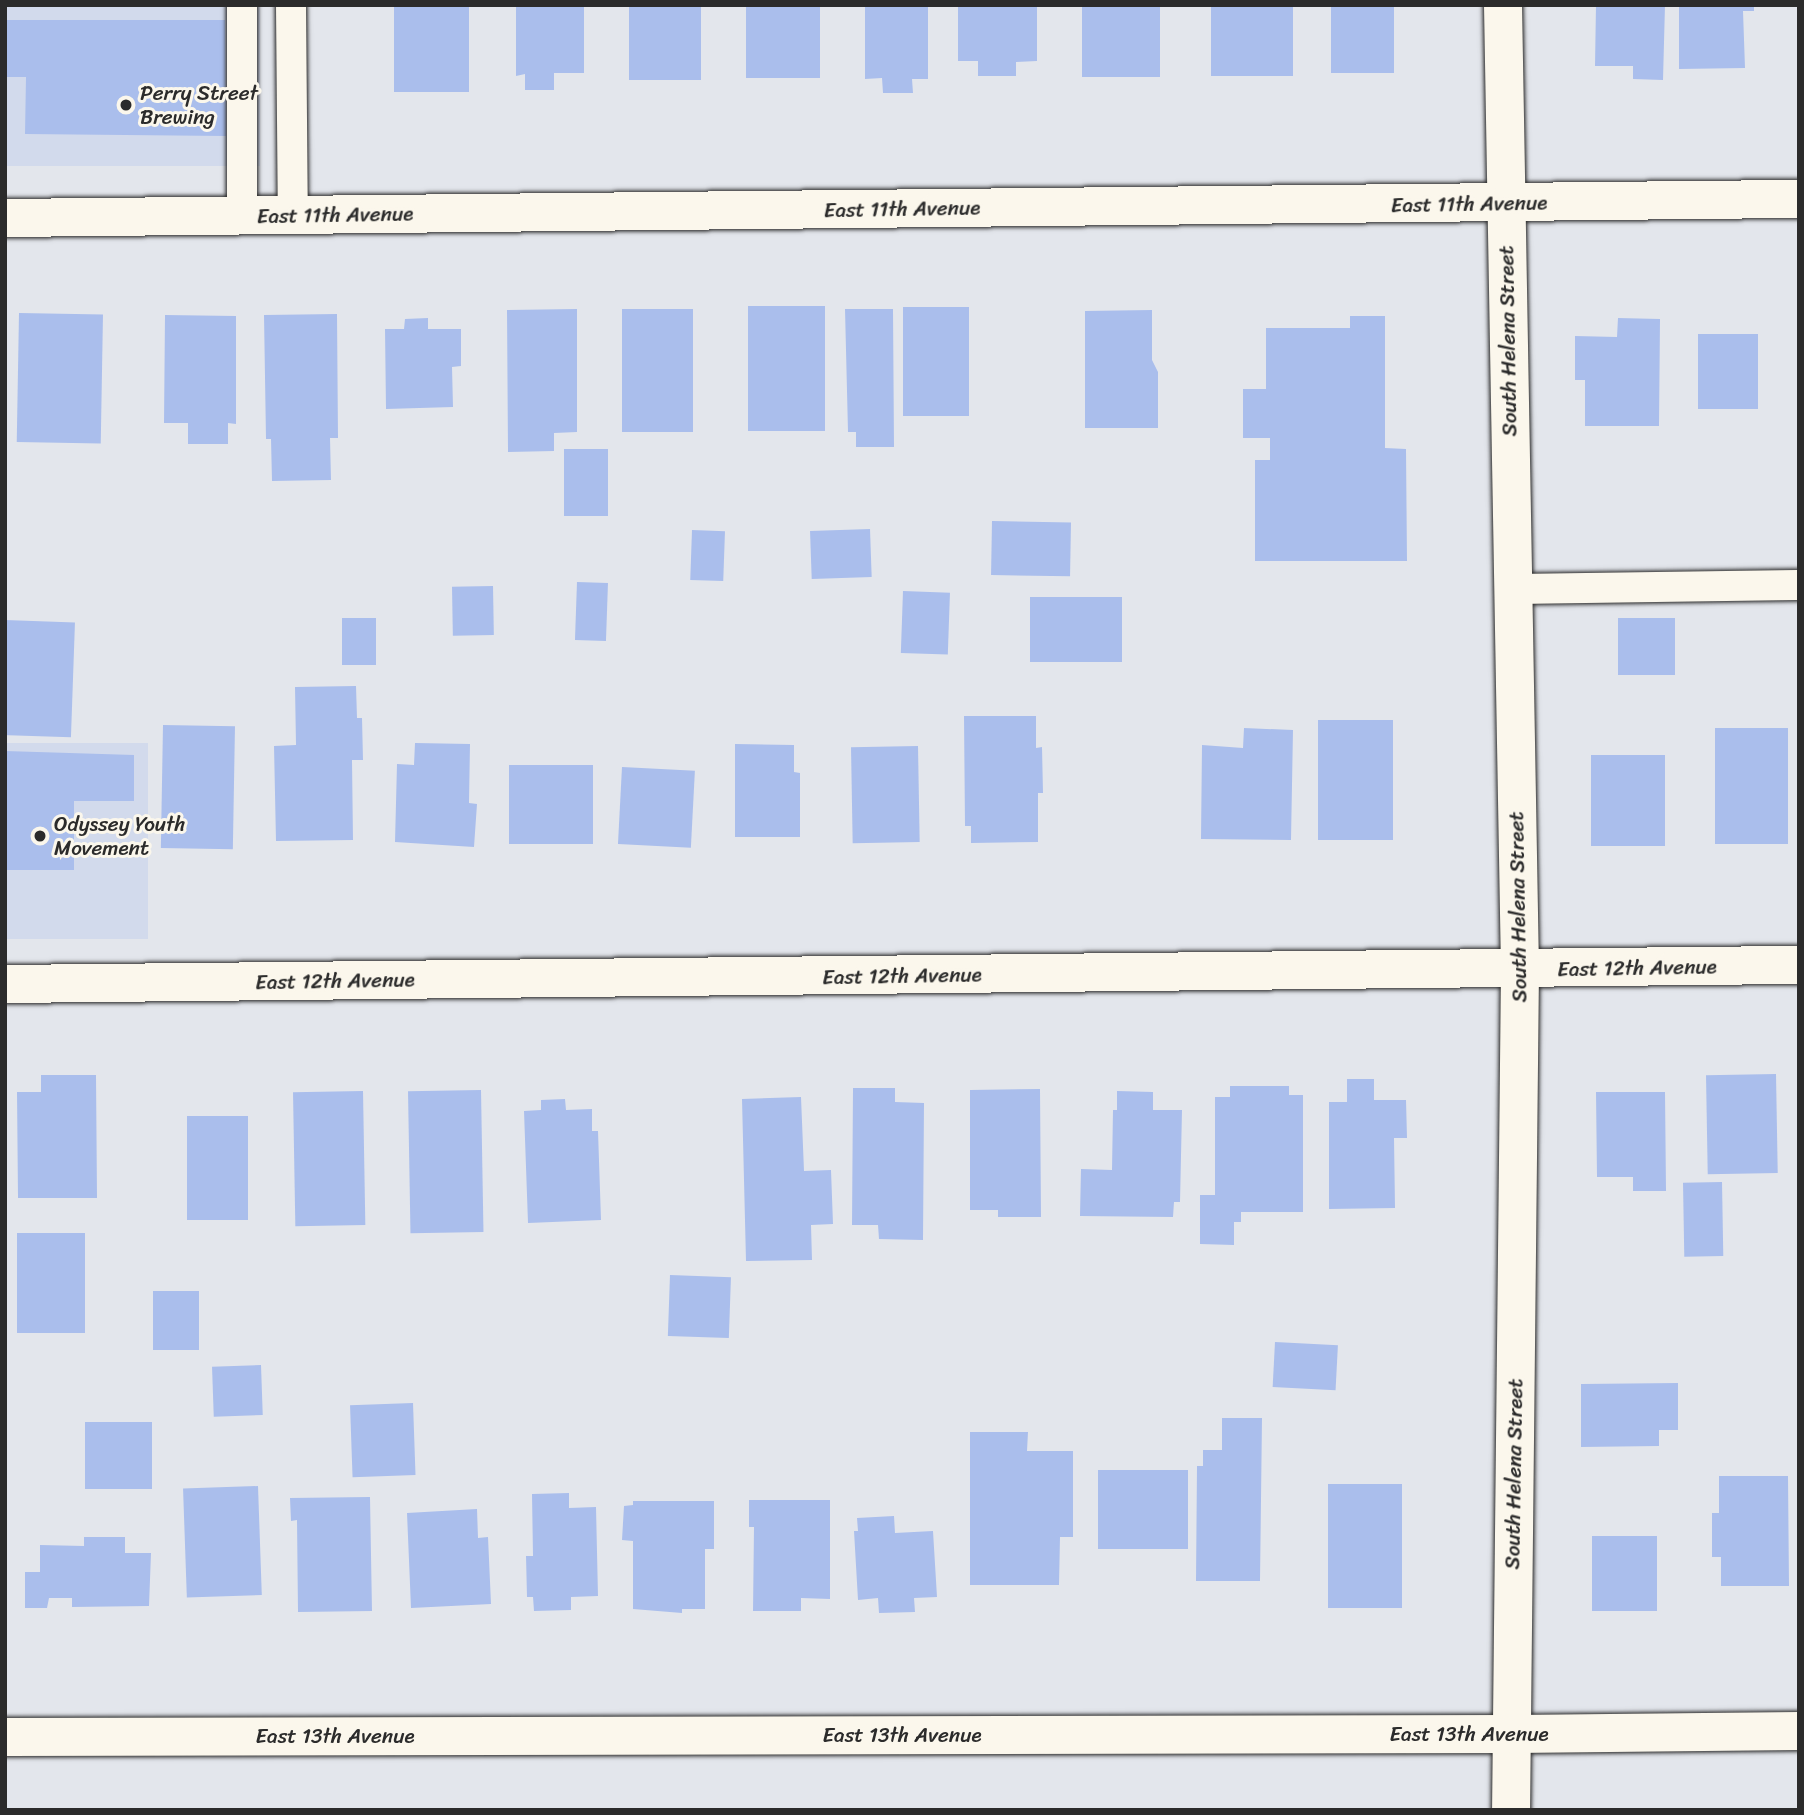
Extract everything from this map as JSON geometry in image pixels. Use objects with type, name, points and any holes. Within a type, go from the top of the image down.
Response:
[{"type":"street","name":"South Helena Street","points":[[1503,5],[1520,970],[1511,1810]]},
{"type":"street","name":"East 11th Avenue","points":[[5,218],[1799,199]]},
{"type":"street","name":"East 12th Avenue","points":[[5,984],[1799,965]]},
{"type":"street","name":"East 13th Avenue","points":[[5,1737],[1799,1731]]},
{"type":"lane","points":[[242,5],[242,216]]},
{"type":"lane","points":[[291,5],[293,215]]},
{"type":"lane","points":[[1513,589],[1799,585]]},
{"type":"shaded area","points":[[5,5],[260,5],[260,166],[5,166]]},
{"type":"shaded area","points":[[5,743],[148,743],[148,939],[5,939]]},
{"type":"building","points":[[394,5],[469,5],[469,92],[394,92]]},
{"type":"building","points":[[516,5],[584,5],[584,73],[554,73],[554,90],[525,90],[525,74],[516,76]]},
{"type":"building","points":[[629,5],[701,5],[701,80],[629,80]]},
{"type":"building","points":[[746,5],[820,5],[820,78],[746,78]]},
{"type":"building","points":[[865,5],[928,5],[928,79],[912,79],[913,93],[883,93],[882,78],[865,79]]},
{"type":"building","points":[[958,5],[1037,5],[1037,61],[1016,62],[1016,76],[978,76],[978,61],[958,61]]},
{"type":"building","points":[[1082,5],[1160,5],[1160,77],[1082,77]]},
{"type":"building","points":[[1211,5],[1293,5],[1293,76],[1211,76]]},
{"type":"building","points":[[1331,5],[1394,5],[1394,73],[1331,73]]},
{"type":"building","points":[[1596,5],[1665,5],[1663,80],[1633,79],[1633,66],[1595,66]]},
{"type":"building","points":[[1679,5],[1754,5],[1754,11],[1743,11],[1745,68],[1679,69]]},
{"type":"building","name":"Perry Street Brewing","points":[[6,20],[225,20],[226,136],[25,134],[26,77],[5,77]]},
{"type":"building","points":[[748,306],[825,306],[825,431],[748,431]]},
{"type":"building","points":[[903,307],[969,307],[969,416],[903,416]]},
{"type":"building","points":[[577,309],[577,432],[554,433],[554,451],[508,452],[507,310]]},
{"type":"building","points":[[622,309],[693,309],[693,432],[622,432]]},
{"type":"building","points":[[845,309],[893,309],[894,447],[856,447],[856,432],[848,432]]},
{"type":"building","points":[[1152,310],[1152,360],[1158,372],[1158,428],[1085,428],[1085,311]]},
{"type":"building","points":[[19,313],[103,314],[101,443],[17,442]]},
{"type":"building","points":[[337,314],[338,438],[330,438],[331,480],[272,481],[271,439],[266,439],[264,315]]},
{"type":"building","points":[[165,315],[236,316],[236,424],[228,423],[228,444],[188,444],[188,423],[164,423]]},
{"type":"building","points":[[1350,316],[1385,316],[1385,448],[1406,449],[1407,561],[1255,561],[1255,460],[1270,460],[1270,438],[1243,438],[1243,389],[1266,389],[1266,328],[1350,328]]},
{"type":"building","points":[[428,318],[428,329],[461,329],[461,366],[452,367],[453,407],[386,409],[385,329],[404,329],[405,319]]},
{"type":"building","points":[[1618,318],[1660,319],[1659,426],[1585,426],[1585,380],[1575,380],[1575,336],[1617,337]]},
{"type":"building","points":[[1698,334],[1758,334],[1758,409],[1698,409]]},
{"type":"building","points":[[564,449],[608,449],[608,516],[564,516]]},
{"type":"building","points":[[992,521],[1071,522],[1070,576],[991,575]]},
{"type":"building","points":[[870,529],[872,577],[812,579],[810,531]]},
{"type":"building","points":[[692,530],[725,531],[723,581],[690,580]]},
{"type":"building","points":[[577,582],[608,583],[606,641],[575,640]]},
{"type":"building","points":[[493,586],[494,635],[453,636],[452,587]]},
{"type":"building","points":[[903,591],[950,593],[948,655],[901,653]]},
{"type":"building","points":[[1030,597],[1122,597],[1122,662],[1030,662]]},
{"type":"building","points":[[342,618],[376,618],[376,665],[342,665]]},
{"type":"building","points":[[1618,618],[1675,618],[1675,675],[1618,675]]},
{"type":"building","points":[[5,620],[75,622],[71,737],[5,735]]},
{"type":"building","points":[[356,686],[357,718],[362,718],[363,760],[352,760],[353,840],[276,841],[274,746],[296,745],[295,687]]},
{"type":"building","points":[[964,716],[1036,716],[1036,748],[1042,747],[1043,793],[1038,793],[1038,842],[971,843],[971,826],[965,826]]},
{"type":"building","points":[[1318,720],[1393,720],[1393,840],[1318,840]]},
{"type":"building","points":[[163,725],[235,726],[233,849],[161,848]]},
{"type":"building","points":[[1244,728],[1293,730],[1291,840],[1201,839],[1202,745],[1243,748]]},
{"type":"building","points":[[1715,728],[1788,728],[1788,844],[1715,844]]},
{"type":"building","points":[[415,743],[470,744],[469,803],[477,804],[474,847],[395,842],[397,764],[414,765]]},
{"type":"building","points":[[735,744],[794,745],[794,772],[800,773],[800,837],[735,837]]},
{"type":"building","points":[[918,746],[920,842],[853,843],[851,747]]},
{"type":"building","name":"Odyssey Youth Movement","points":[[5,751],[134,755],[134,801],[74,801],[74,870],[5,870]]},
{"type":"building","points":[[1591,755],[1665,755],[1665,846],[1591,846]]},
{"type":"building","points":[[509,765],[593,765],[593,844],[509,844]]},
{"type":"building","points":[[622,767],[695,771],[691,848],[618,844]]},
{"type":"building","points":[[1776,1074],[1778,1173],[1708,1174],[1706,1075]]},
{"type":"building","points":[[41,1075],[96,1075],[97,1198],[18,1198],[17,1092],[41,1092]]},
{"type":"building","points":[[1347,1079],[1374,1079],[1374,1100],[1406,1100],[1407,1138],[1394,1138],[1395,1208],[1329,1209],[1329,1102],[1347,1102]]},
{"type":"building","points":[[1230,1086],[1289,1086],[1289,1095],[1303,1095],[1303,1212],[1241,1212],[1241,1222],[1234,1222],[1234,1245],[1200,1244],[1200,1195],[1215,1195],[1215,1097],[1230,1097]]},
{"type":"building","points":[[853,1088],[895,1088],[895,1102],[924,1103],[923,1240],[879,1239],[878,1225],[852,1225]]},
{"type":"building","points":[[1040,1089],[1041,1217],[998,1217],[998,1210],[970,1210],[970,1090]]},
{"type":"building","points":[[481,1090],[483,1232],[410,1233],[408,1091]]},
{"type":"building","points":[[363,1091],[365,1225],[295,1226],[293,1092]]},
{"type":"building","points":[[1117,1091],[1153,1092],[1153,1110],[1182,1110],[1180,1202],[1174,1202],[1173,1217],[1080,1216],[1081,1169],[1112,1170],[1113,1110],[1117,1110]]},
{"type":"building","points":[[1596,1092],[1665,1092],[1666,1191],[1633,1191],[1633,1177],[1597,1177]]},
{"type":"building","points":[[801,1097],[804,1171],[831,1170],[833,1224],[811,1225],[812,1260],[746,1261],[742,1099]]},
{"type":"building","points":[[565,1099],[566,1110],[592,1109],[592,1131],[598,1131],[601,1220],[528,1223],[524,1111],[541,1110],[541,1100]]},
{"type":"building","points":[[187,1116],[248,1116],[248,1220],[187,1220]]},
{"type":"building","points":[[1722,1182],[1723,1256],[1684,1257],[1683,1183]]},
{"type":"building","points":[[17,1233],[85,1233],[85,1333],[17,1333]]},
{"type":"building","points":[[670,1275],[731,1277],[729,1338],[668,1336]]},
{"type":"building","points":[[153,1291],[199,1291],[199,1350],[153,1350]]},
{"type":"building","points":[[1275,1342],[1338,1345],[1336,1390],[1273,1387]]},
{"type":"building","points":[[261,1365],[263,1415],[214,1417],[212,1367]]},
{"type":"building","points":[[1678,1383],[1678,1430],[1659,1430],[1659,1446],[1581,1447],[1581,1384]]},
{"type":"building","points":[[413,1403],[416,1475],[353,1477],[350,1405]]},
{"type":"building","points":[[1222,1418],[1262,1418],[1260,1581],[1196,1581],[1197,1466],[1203,1466],[1203,1450],[1222,1450]]},
{"type":"building","points":[[85,1422],[152,1422],[152,1489],[85,1489]]},
{"type":"building","points":[[970,1432],[1028,1432],[1027,1451],[1073,1451],[1073,1537],[1060,1537],[1059,1585],[970,1585]]},
{"type":"building","points":[[1098,1470],[1188,1470],[1188,1549],[1098,1549]]},
{"type":"building","points":[[1719,1476],[1788,1476],[1789,1586],[1721,1586],[1721,1557],[1712,1557],[1712,1513],[1719,1513]]},
{"type":"building","points":[[1328,1484],[1402,1484],[1402,1608],[1328,1608]]},
{"type":"building","points":[[258,1486],[262,1595],[187,1598],[183,1489]]},
{"type":"building","points":[[569,1493],[569,1508],[596,1507],[598,1596],[571,1597],[571,1610],[534,1611],[533,1597],[527,1597],[526,1556],[533,1556],[532,1494]]},
{"type":"building","points":[[370,1497],[372,1611],[298,1612],[297,1520],[291,1521],[290,1498]]},
{"type":"building","points":[[749,1500],[830,1500],[830,1599],[801,1598],[801,1611],[753,1611],[754,1527],[749,1527]]},
{"type":"building","points":[[633,1501],[714,1501],[714,1549],[705,1549],[705,1609],[682,1609],[682,1613],[633,1609],[633,1541],[622,1540],[624,1506],[633,1505]]},
{"type":"building","points":[[477,1509],[478,1538],[488,1537],[491,1604],[411,1608],[407,1513]]},
{"type":"building","points":[[894,1516],[895,1533],[933,1531],[937,1597],[914,1598],[915,1612],[879,1613],[878,1598],[858,1600],[854,1531],[858,1531],[857,1518]]},
{"type":"building","points":[[1592,1536],[1657,1536],[1657,1611],[1592,1611]]},
{"type":"building","points":[[84,1537],[125,1537],[125,1553],[151,1553],[149,1606],[72,1607],[72,1598],[49,1598],[47,1608],[25,1608],[25,1572],[40,1572],[40,1545],[84,1546]]},
{"type":"place","name":"Perry Street Brewing","points":[[126,105]]},
{"type":"place","name":"Odyssey Youth Movement","points":[[40,836]]}]
